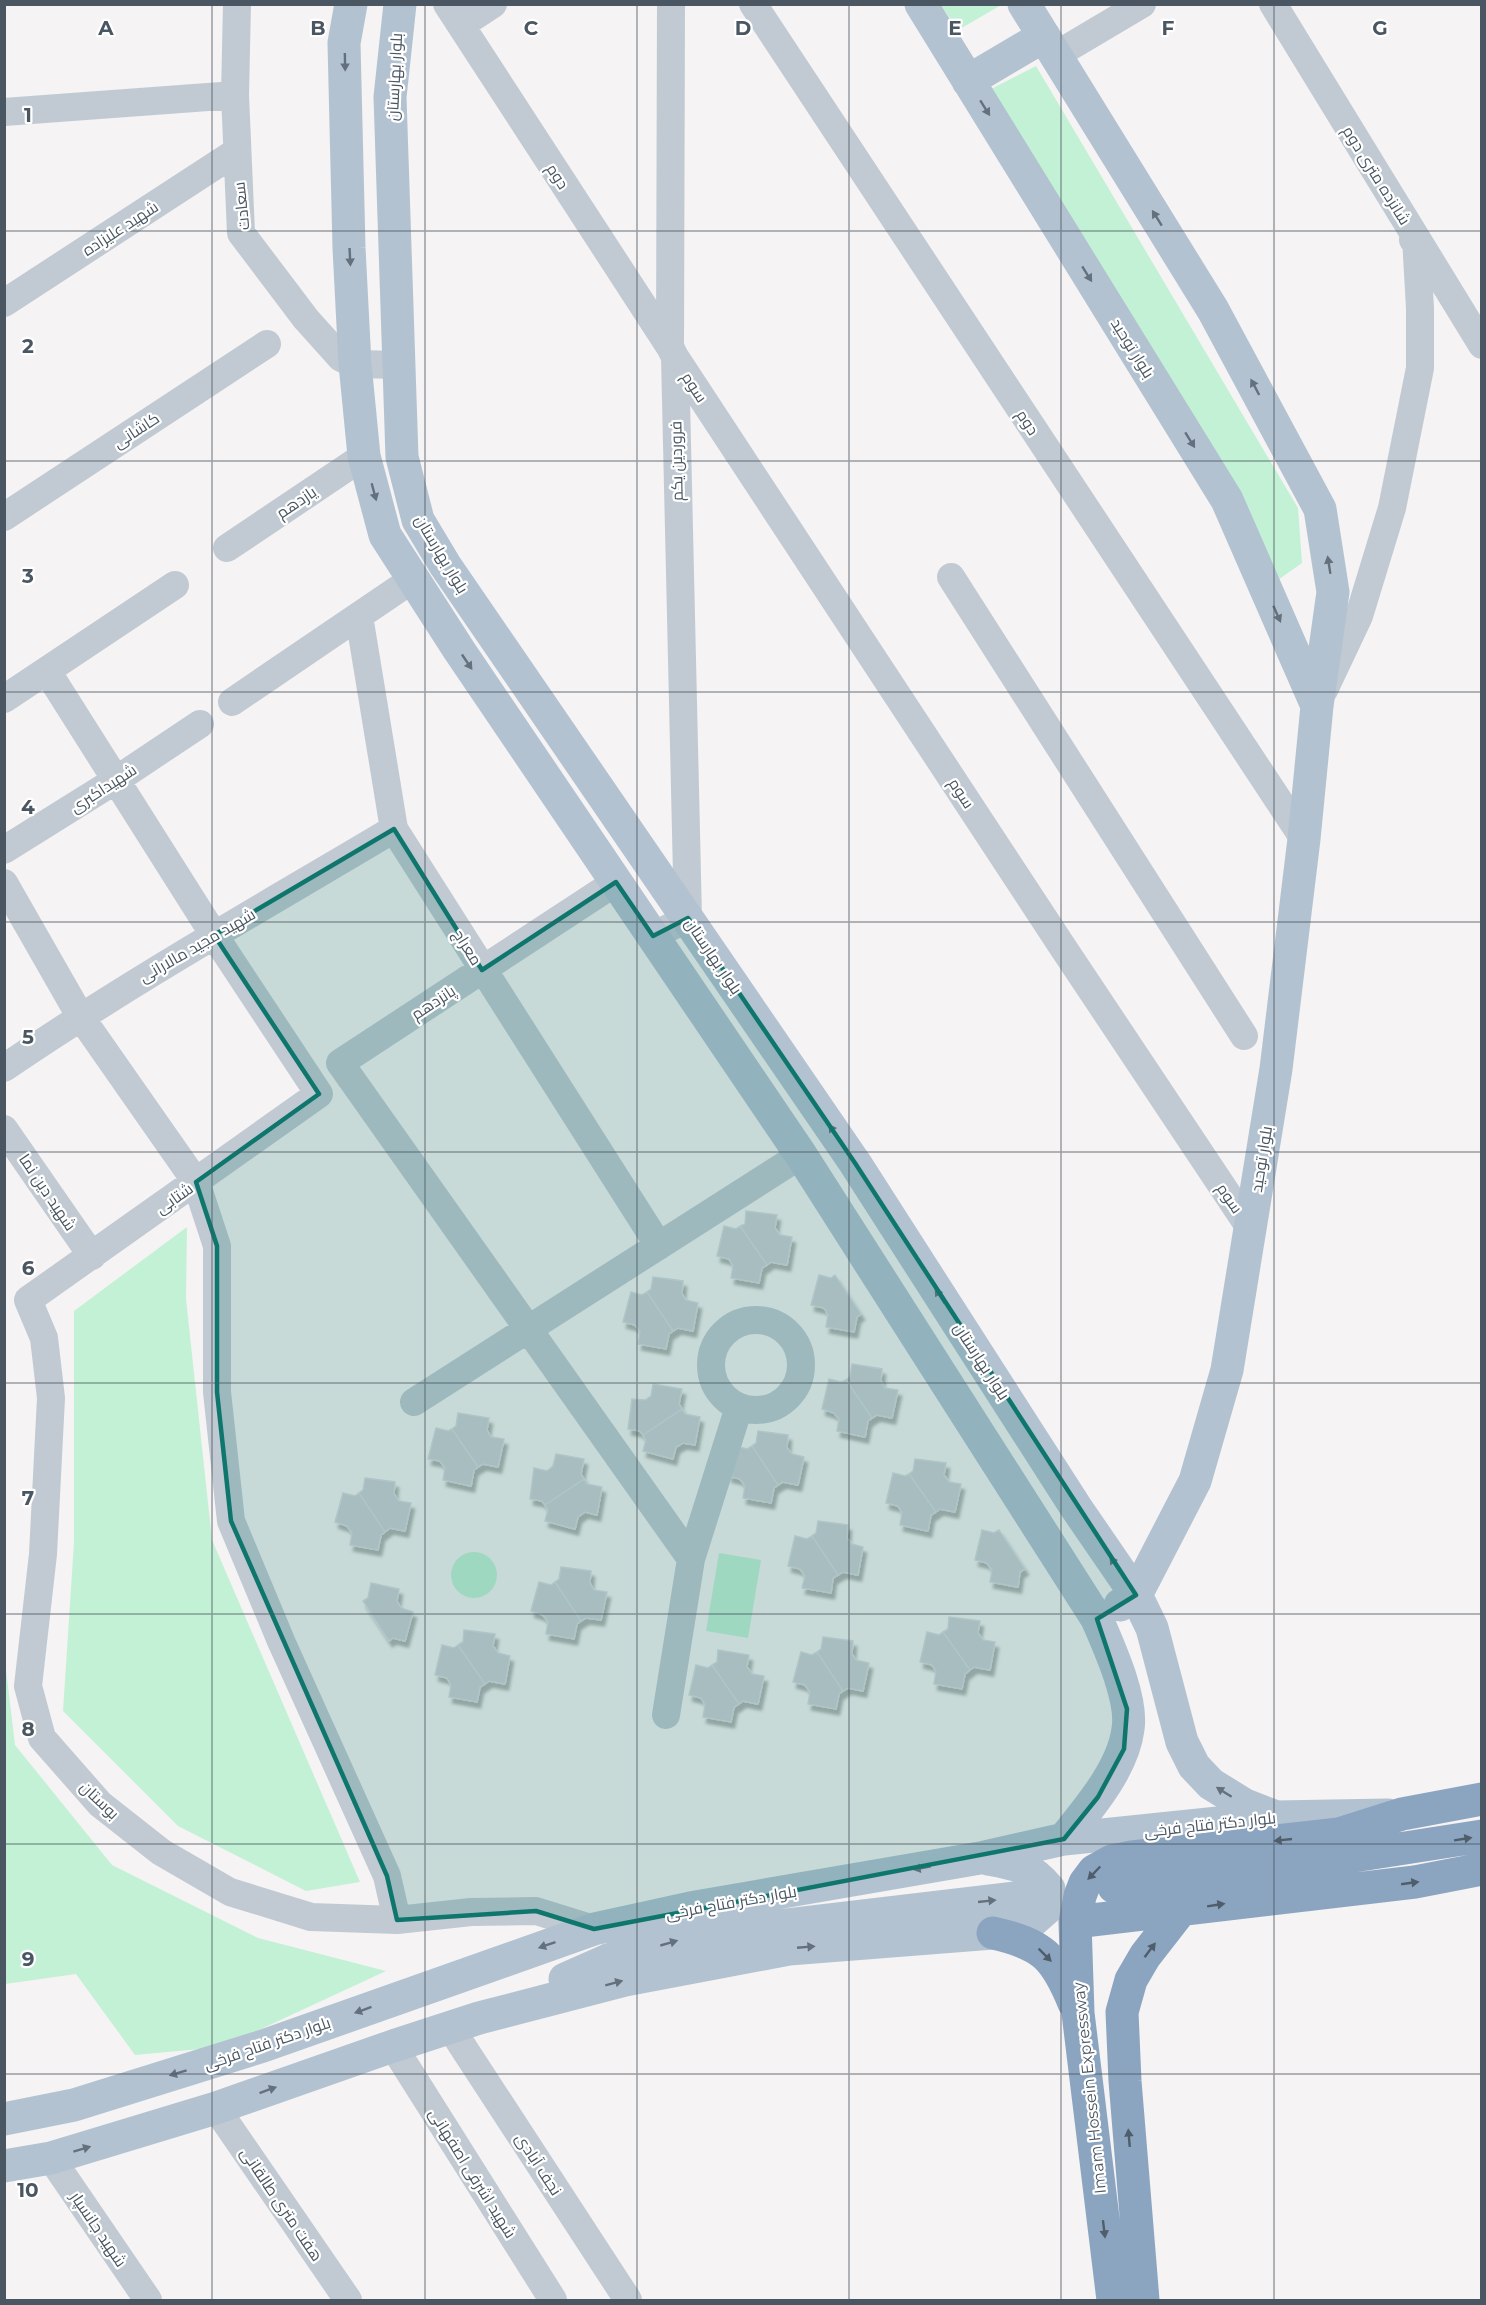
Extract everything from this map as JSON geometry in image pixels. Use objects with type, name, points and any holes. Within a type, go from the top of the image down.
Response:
[{"type":"highway","name":"بلوار دکتر فتاح فرخی","points":[[1402,1814],[1482,1799]]},
{"type":"highway","name":"Imam Hossein Expressway","points":[[1113,2301],[1078,2013],[1075,1922],[1085,1883],[1101,1866],[1112,1861],[1339,1834],[1402,1814]]},
{"type":"highway","points":[[1114,1887],[1309,1863],[1482,1836]]},
{"type":"highway","points":[[1075,1922],[1415,1882],[1482,1869]]},
{"type":"highway","name":"Imam Hossein Expressway","points":[[1143,2301],[1125,2081],[1122,2012],[1131,1980],[1145,1956],[1180,1911]]},
{"type":"highway","points":[[993,1933],[1019,1939],[1044,1952],[1061,1972],[1078,2013]]},
{"type":"highway","points":[[1098,2181],[1133,2178]]},
{"type":"main road","points":[[351,4],[344,43],[349,248],[355,364],[364,456],[385,536],[801,1155],[1097,1619],[1115,1663],[1127,1709],[1129,1728],[1124,1749],[1098,1797],[1064,1839]]},
{"type":"main road","name":"بلوار بهارستان","points":[[400,4],[390,97],[402,457],[418,520],[445,565],[855,1163],[1075,1506],[1136,1595],[1152,1628],[1182,1742],[1194,1766],[1211,1784],[1245,1805],[1276,1817]]},
{"type":"main road","name":"بلوار توحید","points":[[921,4],[1227,501],[1317,706]]},
{"type":"main road","name":"بلوار توحید","points":[[1024,4],[1213,310],[1320,509],[1333,592],[1317,706],[1304,839],[1276,1069],[1227,1370],[1195,1481],[1136,1595]]},
{"type":"main road","points":[[968,81],[1050,45]]},
{"type":"main road","points":[[1097,1619],[1136,1595]]},
{"type":"main road","name":"بلوار دکتر فتاح فرخی","points":[[4,2119],[74,2105],[263,2046],[594,1929],[690,1908],[980,1858],[1064,1839],[1276,1817],[1402,1814]]},
{"type":"main road","points":[[4,2166],[51,2158],[216,2108],[464,2023],[625,1980],[789,1949],[993,1933],[1031,1922],[1047,1908],[1049,1888],[1038,1876],[1019,1865],[980,1858]]},
{"type":"main road","points":[[464,2023],[608,1960],[693,1936],[1024,1897]]},
{"type":"street","name":"سعادت","points":[[237,4],[235,95],[241,233],[329,346],[341,358],[355,364]]},
{"type":"street","points":[[454,15],[493,4]]},
{"type":"street","name":"فروردین یکم","points":[[671,4],[672,352],[688,918]]},
{"type":"street","name":"دوم","points":[[753,4],[1304,839]]},
{"type":"street","points":[[1050,45],[1142,4]]},
{"type":"street","name":"شانزده متری دوم","points":[[1273,4],[1414,239],[1482,345]]},
{"type":"street","name":"دوم","points":[[454,15],[672,352]]},
{"type":"street","points":[[4,112],[235,95]]},
{"type":"street","name":"شهید علیزاده","points":[[4,303],[236,152]]},
{"type":"street","points":[[1317,706],[1359,616],[1392,508],[1420,368],[1420,308],[1414,239]]},
{"type":"street","name":"کاشانی","points":[[4,517],[267,344]]},
{"type":"street","name":"سوم","points":[[672,352],[1250,1228]]},
{"type":"street","points":[[355,364],[399,365]]},
{"type":"street","name":"یازدهم","points":[[227,548],[364,456]]},
{"type":"street","points":[[951,577],[1244,1036]]},
{"type":"street","points":[[232,702],[413,579]]},
{"type":"street","points":[[4,699],[175,585]]},
{"type":"street","name":"معراج","points":[[359,616],[394,829],[659,1246]]},
{"type":"street","points":[[47,671],[214,935]]},
{"type":"street","name":"شهیداکبری","points":[[4,850],[200,724]]},
{"type":"street","name":"شهید مجید مالارانی","points":[[4,1068],[80,1016],[394,829]]},
{"type":"street","name":"پانزدهم","points":[[528,1329],[340,1063],[616,882]]},
{"type":"street","points":[[4,883],[80,1016],[196,1182],[217,1246],[217,1392],[231,1521],[281,1641],[387,1876],[397,1920]]},
{"type":"street","points":[[653,936],[688,918]]},
{"type":"street","name":"شتابی","points":[[28,1299],[319,1094],[214,935]]},
{"type":"street","name":"شهید دین نما","points":[[4,1129],[92,1256]]},
{"type":"street","points":[[414,1402],[801,1155]]},
{"type":"street","name":"بوستان","points":[[28,1299],[44,1338],[51,1398],[43,1554],[28,1686],[42,1738],[100,1804],[160,1852],[230,1892],[311,1917],[397,1920],[471,1912],[536,1911],[594,1929]]},
{"type":"street","points":[[528,1329],[691,1559]]},
{"type":"street","points":[[666,1715],[691,1559],[739,1407]]},
{"type":"street","name":"نجف آبادی","points":[[464,2023],[628,2301]]},
{"type":"street","name":"شهید اشرفی اصفهانی","points":[[393,2046],[553,2301]]},
{"type":"street","name":"هفت متری طالقانی","points":[[216,2108],[348,2301]]},
{"type":"street","name":"شهید جانسپار","points":[[51,2158],[148,2301]]},
{"type":"highlighted area","points":[[394,829],[482,970],[616,882],[653,936],[688,918],[855,1163],[1136,1595],[1097,1619],[1127,1709],[1124,1749],[1098,1797],[1064,1839],[594,1929],[536,1911],[397,1920],[387,1876],[231,1521],[217,1392],[217,1246],[196,1182],[319,1094],[214,935]]},
{"type":"green space","points":[[941,4],[1003,4],[958,30],[941,5]]},
{"type":"green space","points":[[1036,66],[1298,508],[1302,563],[1275,582],[991,89]]},
{"type":"green space","points":[[187,1227],[186,1299],[212,1540],[360,1882],[306,1891],[178,1826],[63,1711],[74,1542],[74,1311]]},
{"type":"green space","points":[[474,1552],[490,1559],[497,1575],[490,1591],[474,1598],[458,1591],[451,1575],[458,1559]]},
{"type":"green space","points":[[719,1553],[761,1560],[748,1638],[706,1631]]},
{"type":"green space","points":[[4,1653],[15,1745],[112,1865],[258,1938],[386,1971],[222,2047],[135,2055],[76,1974],[5,1984]]},
{"type":"building","points":[[746,1211],[777,1215],[775,1228],[780,1235],[792,1237],[787,1265],[771,1262],[767,1265],[740,1226],[745,1224]]},
{"type":"building","points":[[724,1226],[736,1229],[740,1226],[767,1265],[762,1268],[759,1283],[731,1278],[733,1266],[729,1259],[717,1256]]},
{"type":"building","points":[[819,1275],[831,1278],[835,1275],[861,1314],[857,1317],[854,1332],[826,1327],[828,1315],[824,1308],[811,1305]]},
{"type":"building","points":[[653,1277],[683,1281],[682,1294],[686,1300],[698,1303],[693,1331],[678,1328],[673,1331],[647,1292],[651,1289]]},
{"type":"building","points":[[631,1292],[642,1295],[647,1292],[673,1331],[669,1334],[666,1349],[638,1344],[640,1332],[635,1325],[623,1322]]},
{"type":"building","points":[[852,1364],[882,1369],[881,1381],[885,1388],[898,1390],[892,1418],[877,1415],[872,1418],[846,1380],[850,1377]]},
{"type":"building","points":[[829,1379],[841,1382],[846,1380],[872,1418],[868,1421],[865,1437],[837,1431],[839,1419],[834,1413],[822,1409]]},
{"type":"building","points":[[653,1384],[682,1389],[679,1404],[682,1409],[643,1435],[640,1431],[628,1429],[632,1399],[645,1400],[651,1396]]},
{"type":"building","points":[[682,1409],[685,1414],[700,1417],[695,1445],[683,1443],[676,1447],[673,1459],[643,1451],[646,1440],[643,1435]]},
{"type":"building","points":[[458,1413],[489,1418],[487,1430],[491,1437],[504,1439],[498,1467],[483,1464],[478,1467],[452,1429],[456,1426]]},
{"type":"building","points":[[436,1428],[448,1431],[452,1429],[478,1467],[474,1470],[471,1486],[443,1480],[445,1468],[440,1461],[428,1459]]},
{"type":"building","points":[[758,1431],[788,1435],[787,1448],[792,1454],[804,1457],[798,1485],[783,1482],[778,1485],[752,1446],[756,1443]]},
{"type":"building","points":[[736,1446],[747,1449],[752,1446],[778,1485],[774,1488],[771,1503],[743,1498],[745,1486],[740,1479],[728,1476]]},
{"type":"building","points":[[556,1454],[584,1459],[581,1474],[584,1479],[545,1505],[542,1501],[530,1499],[534,1468],[547,1471],[553,1466]]},
{"type":"building","points":[[915,1459],[946,1463],[944,1475],[949,1482],[961,1484],[955,1512],[940,1509],[936,1512],[909,1474],[913,1471]]},
{"type":"building","points":[[893,1473],[905,1476],[909,1474],[936,1512],[931,1515],[928,1531],[900,1525],[902,1513],[898,1506],[886,1503]]},
{"type":"building","points":[[365,1478],[395,1482],[394,1494],[399,1501],[411,1503],[405,1531],[390,1528],[385,1532],[359,1493],[363,1490]]},
{"type":"building","points":[[584,1479],[587,1484],[602,1487],[597,1515],[585,1512],[578,1517],[575,1529],[545,1521],[548,1510],[545,1505]]},
{"type":"building","points":[[343,1493],[355,1496],[359,1493],[385,1532],[381,1535],[378,1550],[350,1545],[352,1533],[347,1526],[335,1522]]},
{"type":"building","points":[[818,1521],[848,1525],[847,1538],[852,1544],[863,1547],[858,1575],[843,1572],[838,1575],[812,1536],[816,1533]]},
{"type":"building","points":[[982,1530],[994,1533],[999,1530],[1025,1569],[1020,1572],[1018,1587],[990,1582],[992,1570],[987,1563],[975,1560]]},
{"type":"building","points":[[795,1536],[807,1539],[812,1536],[838,1575],[833,1578],[831,1593],[802,1588],[805,1576],[800,1569],[788,1566]]},
{"type":"building","points":[[561,1567],[591,1571],[590,1583],[594,1590],[607,1592],[601,1620],[586,1618],[581,1621],[555,1582],[559,1579]]},
{"type":"building","points":[[539,1582],[551,1585],[555,1582],[581,1621],[577,1624],[574,1639],[546,1634],[548,1622],[543,1615],[531,1611]]},
{"type":"building","points":[[371,1583],[399,1589],[397,1601],[401,1608],[413,1612],[405,1641],[393,1638],[389,1641],[363,1601],[368,1598]]},
{"type":"building","points":[[949,1617],[980,1621],[978,1633],[983,1640],[995,1642],[990,1670],[974,1667],[970,1670],[943,1632],[948,1629]]},
{"type":"building","points":[[464,1630],[495,1634],[493,1646],[498,1653],[510,1656],[505,1684],[489,1681],[485,1684],[458,1645],[463,1642]]},
{"type":"building","points":[[927,1632],[939,1635],[943,1632],[970,1670],[965,1674],[962,1689],[934,1684],[936,1671],[932,1665],[920,1662]]},
{"type":"building","points":[[823,1637],[853,1641],[852,1654],[856,1660],[869,1663],[863,1691],[848,1688],[843,1691],[817,1652],[821,1649]]},
{"type":"building","points":[[442,1645],[454,1648],[458,1645],[485,1684],[480,1687],[477,1702],[449,1697],[451,1685],[447,1678],[435,1675]]},
{"type":"building","points":[[718,1650],[749,1655],[747,1667],[752,1674],[764,1676],[758,1704],[743,1701],[739,1704],[712,1665],[717,1662]]},
{"type":"building","points":[[801,1652],[812,1655],[817,1652],[843,1691],[839,1694],[836,1709],[808,1704],[810,1692],[805,1685],[793,1682]]},
{"type":"building","points":[[696,1665],[708,1668],[712,1665],[739,1704],[734,1707],[731,1722],[703,1717],[705,1705],[701,1698],[689,1695]]}]
